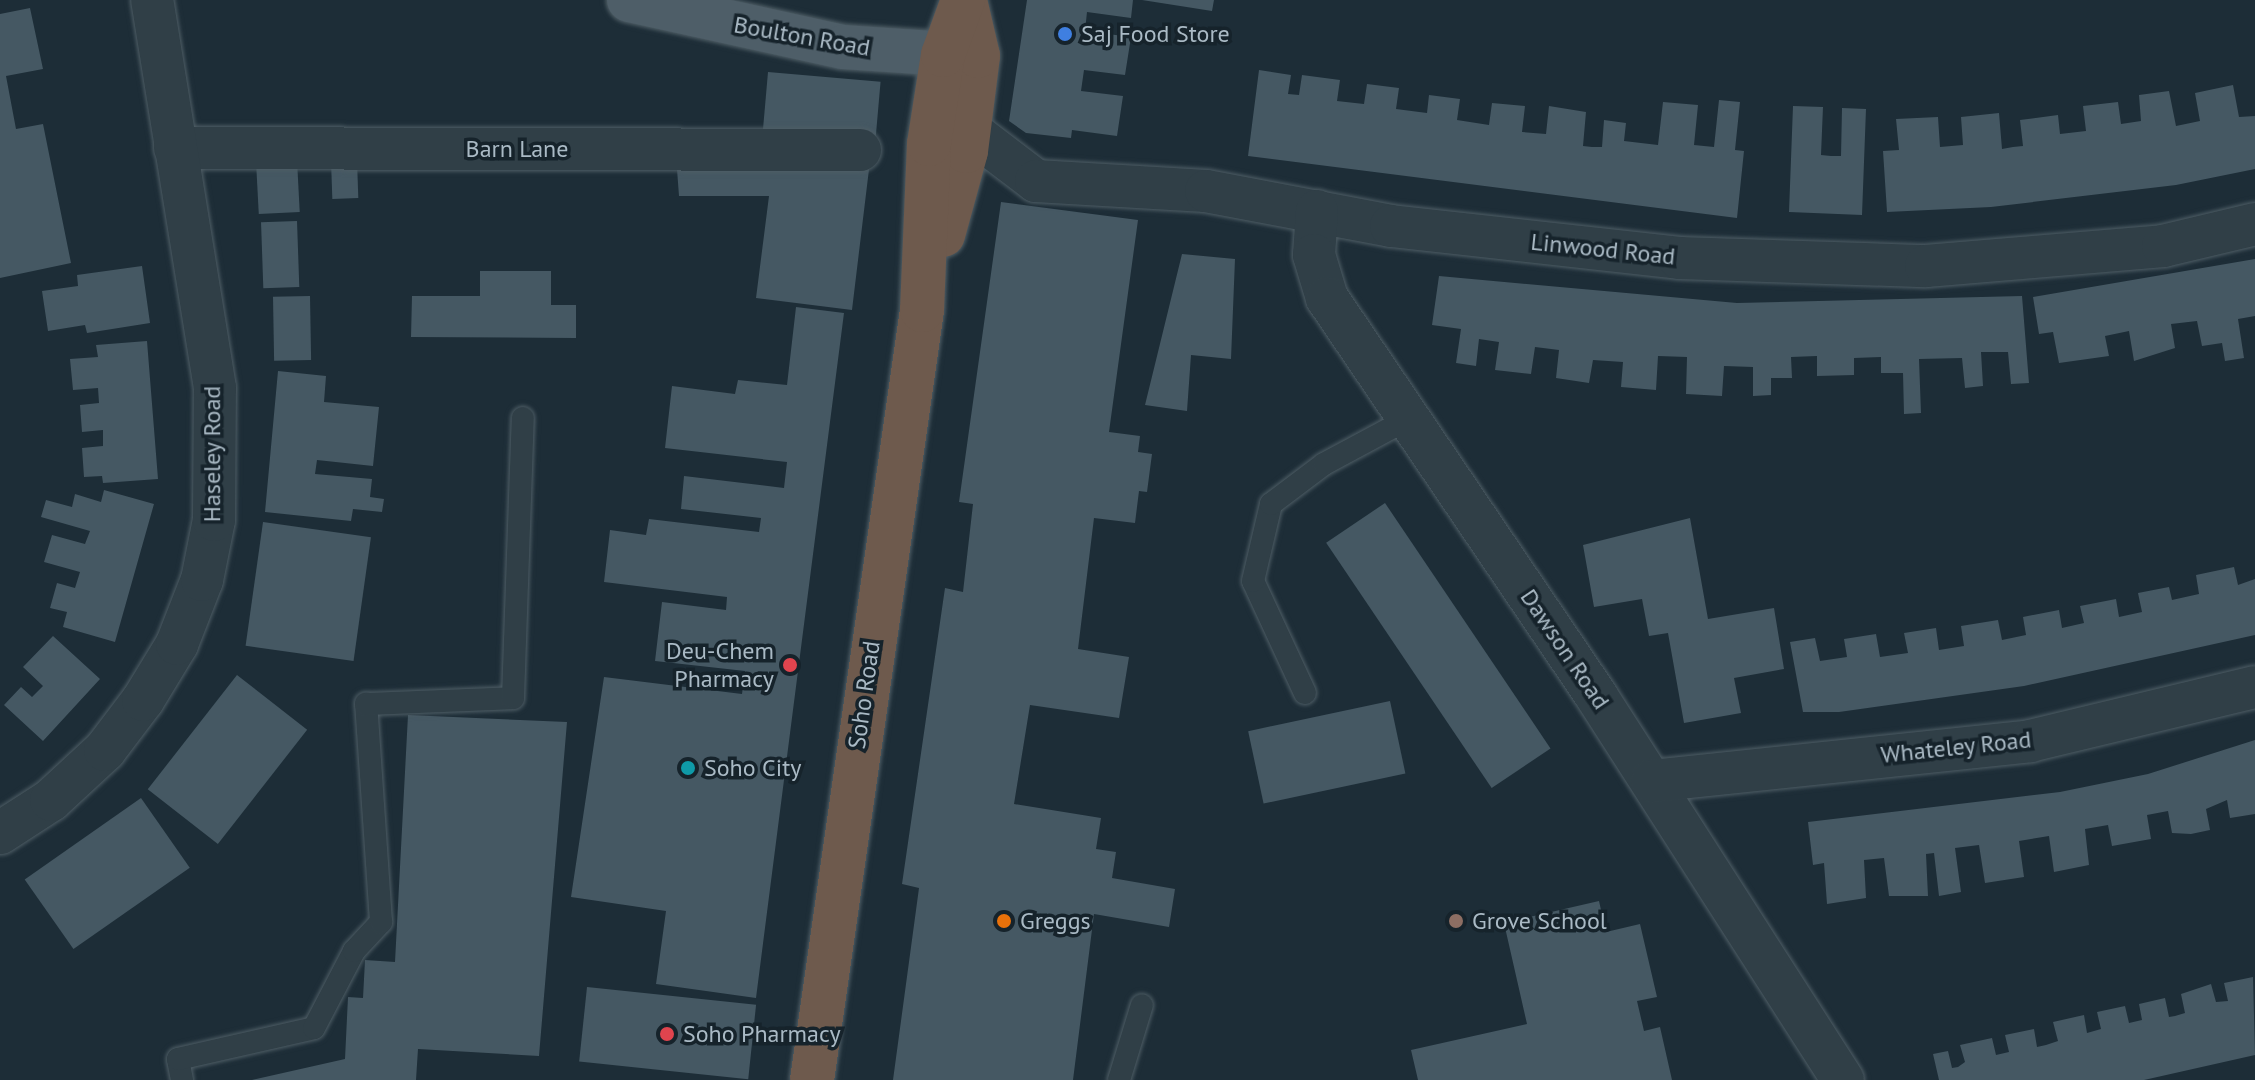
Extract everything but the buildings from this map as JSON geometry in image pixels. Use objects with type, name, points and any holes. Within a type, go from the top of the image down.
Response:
[{"type":"highway","name":"Soho Road","points":[[922,310],[969,130],[960,56],[964,0]]},
{"type":"highway","name":"Soho Road","points":[[812,1080],[922,310],[929,144],[960,56]]},
{"type":"main road","name":"Boulton Road","points":[[629,0],[843,47],[960,56]]},
{"type":"street","name":"Haseley Road","points":[[0,833],[51,800],[105,750],[177,644],[202,580],[214,520],[215,388],[152,0]]},
{"type":"street","name":"Linwood Road","points":[[969,130],[1036,181],[1206,191],[1391,226],[1679,258],[1926,266],[2163,246],[2255,224]]},
{"type":"street","name":"Barn Lane","points":[[175,148],[860,150]]},
{"type":"street","name":"Dawson Road","points":[[1317,211],[1314,255],[1327,298],[1652,781],[1843,1080]]},
{"type":"street","name":"Whateley Road","points":[[1652,781],[2030,741],[2255,687]]},
{"type":"lane","points":[[182,1080],[178,1059],[314,1028],[354,951],[381,922],[366,704],[513,698],[523,418]]},
{"type":"lane","points":[[1305,693],[1253,581],[1271,504],[1324,464],[1408,419]]},
{"type":"lane","points":[[1119,1080],[1142,1005]]},
{"type":"place","name":"Saj Food Store","points":[[1065,34]]},
{"type":"place","name":"Deu-Chem Pharmacy","points":[[790,665]]},
{"type":"place","name":"Soho City","points":[[688,768]]},
{"type":"place","name":"Greggs","points":[[1004,921]]},
{"type":"place","name":"Grove School","points":[[1456,921]]},
{"type":"place","name":"Soho Pharmacy","points":[[667,1034]]}]
